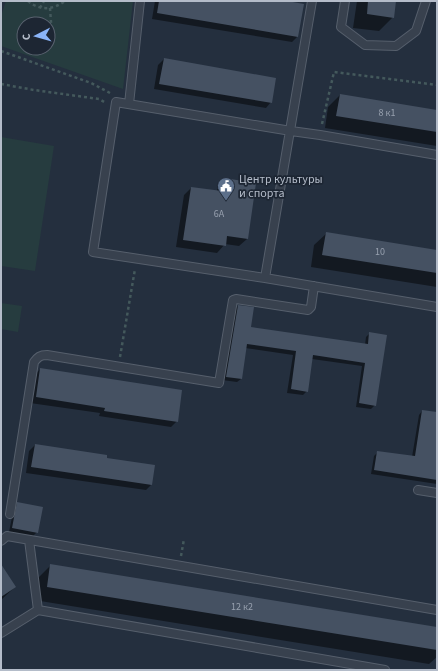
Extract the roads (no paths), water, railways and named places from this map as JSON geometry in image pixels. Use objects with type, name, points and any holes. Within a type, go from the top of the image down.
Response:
[{"type":"lane","points":[[129,104],[140,1]]},
{"type":"lane","points":[[265,278],[312,1]]},
{"type":"lane","points":[[345,1],[341,27],[365,45],[396,46],[416,31],[426,1]]},
{"type":"lane","points":[[437,156],[320,135],[129,104],[115,104],[93,252],[265,278],[437,307]]},
{"type":"lane","points":[[10,514],[34,362],[41,355],[219,383],[233,300],[236,299],[308,310],[311,307],[314,286]]},
{"type":"lane","points":[[418,490],[437,493]]},
{"type":"lane","points":[[1,540],[7,536],[437,610]]},
{"type":"lane","points":[[29,540],[38,610]]},
{"type":"lane","points":[[1,633],[38,610],[385,670]]},
{"type":"place","name":"Центр культуры и спорта","points":[[226,201]]}]
